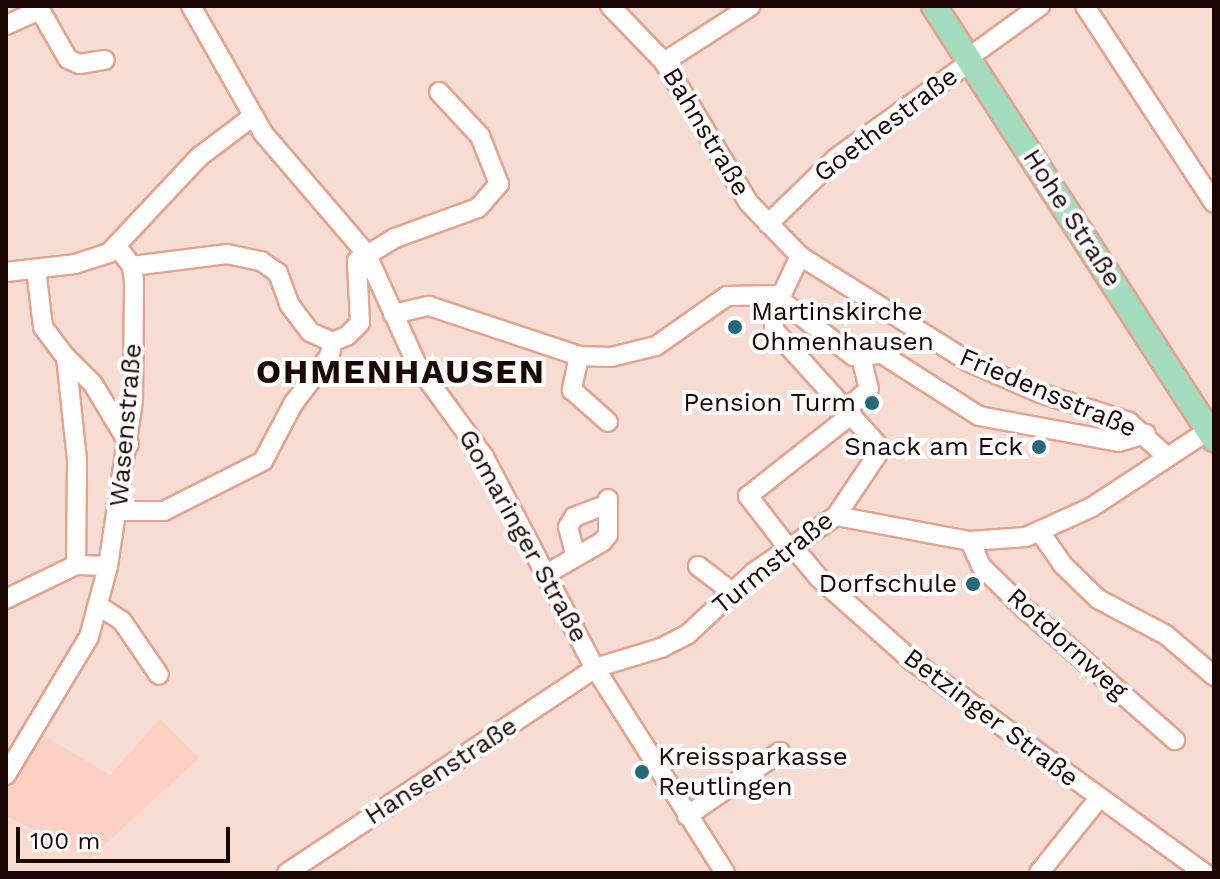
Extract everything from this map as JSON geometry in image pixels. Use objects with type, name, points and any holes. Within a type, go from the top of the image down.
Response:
[{"type":"main road","name":"Hohe Straße","points":[[934,6],[1212,432]]},
{"type":"street","name":"Gomaringer Straße","points":[[191,6],[252,117],[366,253],[417,365],[477,445],[548,573],[595,668],[725,873]]},
{"type":"street","name":"Bahnstraße","points":[[610,6],[664,62],[738,186],[768,224]]},
{"type":"street","points":[[664,62],[751,6]]},
{"type":"street","name":"Goethestraße","points":[[768,224],[836,158],[1040,6]]},
{"type":"street","points":[[1085,6],[1214,203]]},
{"type":"street","points":[[6,25],[40,8],[68,59],[79,64],[105,60]]},
{"type":"street","points":[[120,511],[164,511],[263,461],[293,404],[330,355],[332,342],[360,323],[362,299],[354,270],[366,253],[478,208],[499,184],[480,136],[439,92]]},
{"type":"street","points":[[6,272],[90,260],[117,247],[199,157],[252,117]]},
{"type":"street","name":"Friedensstraße","points":[[768,224],[800,256],[969,362],[1029,389],[1129,422],[1146,434],[1167,457]]},
{"type":"street","points":[[117,247],[132,266],[227,254],[261,261],[278,273],[298,319],[310,332],[332,342]]},
{"type":"street","points":[[780,297],[800,256]]},
{"type":"street","name":"Wasenstraße","points":[[6,775],[73,668],[99,606],[120,511],[129,444],[132,266]]},
{"type":"street","points":[[36,269],[43,327],[66,357],[93,384],[129,444]]},
{"type":"street","points":[[393,314],[420,304],[437,307],[579,356],[637,354],[656,346],[727,296],[780,297],[861,358],[869,389],[850,411]]},
{"type":"street","name":"Turmstraße","points":[[595,668],[677,641],[732,592],[836,516],[877,455],[871,433],[774,330],[780,297]]},
{"type":"street","points":[[861,358],[882,354],[990,420],[1119,442],[1146,434]]},
{"type":"street","points":[[579,356],[572,390],[608,422]]},
{"type":"street","points":[[66,357],[77,460],[76,565]]},
{"type":"street","name":"Betzinger Straße","points":[[850,411],[748,496],[819,578],[911,660],[1204,873]]},
{"type":"street","points":[[836,516],[970,541],[1040,532],[1092,507],[1167,457],[1212,432]]},
{"type":"street","points":[[548,573],[576,557],[608,535],[608,501],[574,517],[568,527],[576,557]]},
{"type":"street","points":[[1040,532],[1062,564],[1098,599],[1166,635],[1214,676]]},
{"type":"street","name":"Rotdornweg","points":[[970,541],[977,561],[1026,610],[1175,740]]},
{"type":"street","points":[[6,599],[76,565],[108,566]]},
{"type":"street","points":[[698,566],[732,592]]},
{"type":"street","points":[[99,606],[122,621],[159,675]]},
{"type":"street","name":"Hansenstraße","points":[[287,873],[595,668]]},
{"type":"street","points":[[687,816],[780,752]]},
{"type":"street","points":[[1039,873],[1099,798]]},
{"type":"shaded area","points":[[160,719],[199,758],[90,858],[6,816],[6,789],[39,733],[110,775]]},
{"type":"place","name":"Martinskirche Ohmenhausen","points":[[735,327]]},
{"type":"place","name":"Pension Turm","points":[[872,403]]},
{"type":"place","name":"Snack am Eck","points":[[1039,447]]},
{"type":"place","name":"Dorfschule","points":[[973,584]]},
{"type":"place","name":"Kreissparkasse Reutlingen","points":[[642,772]]},
{"type":"district","name":"OHMENHAUSEN","points":[[401,372]]}]
